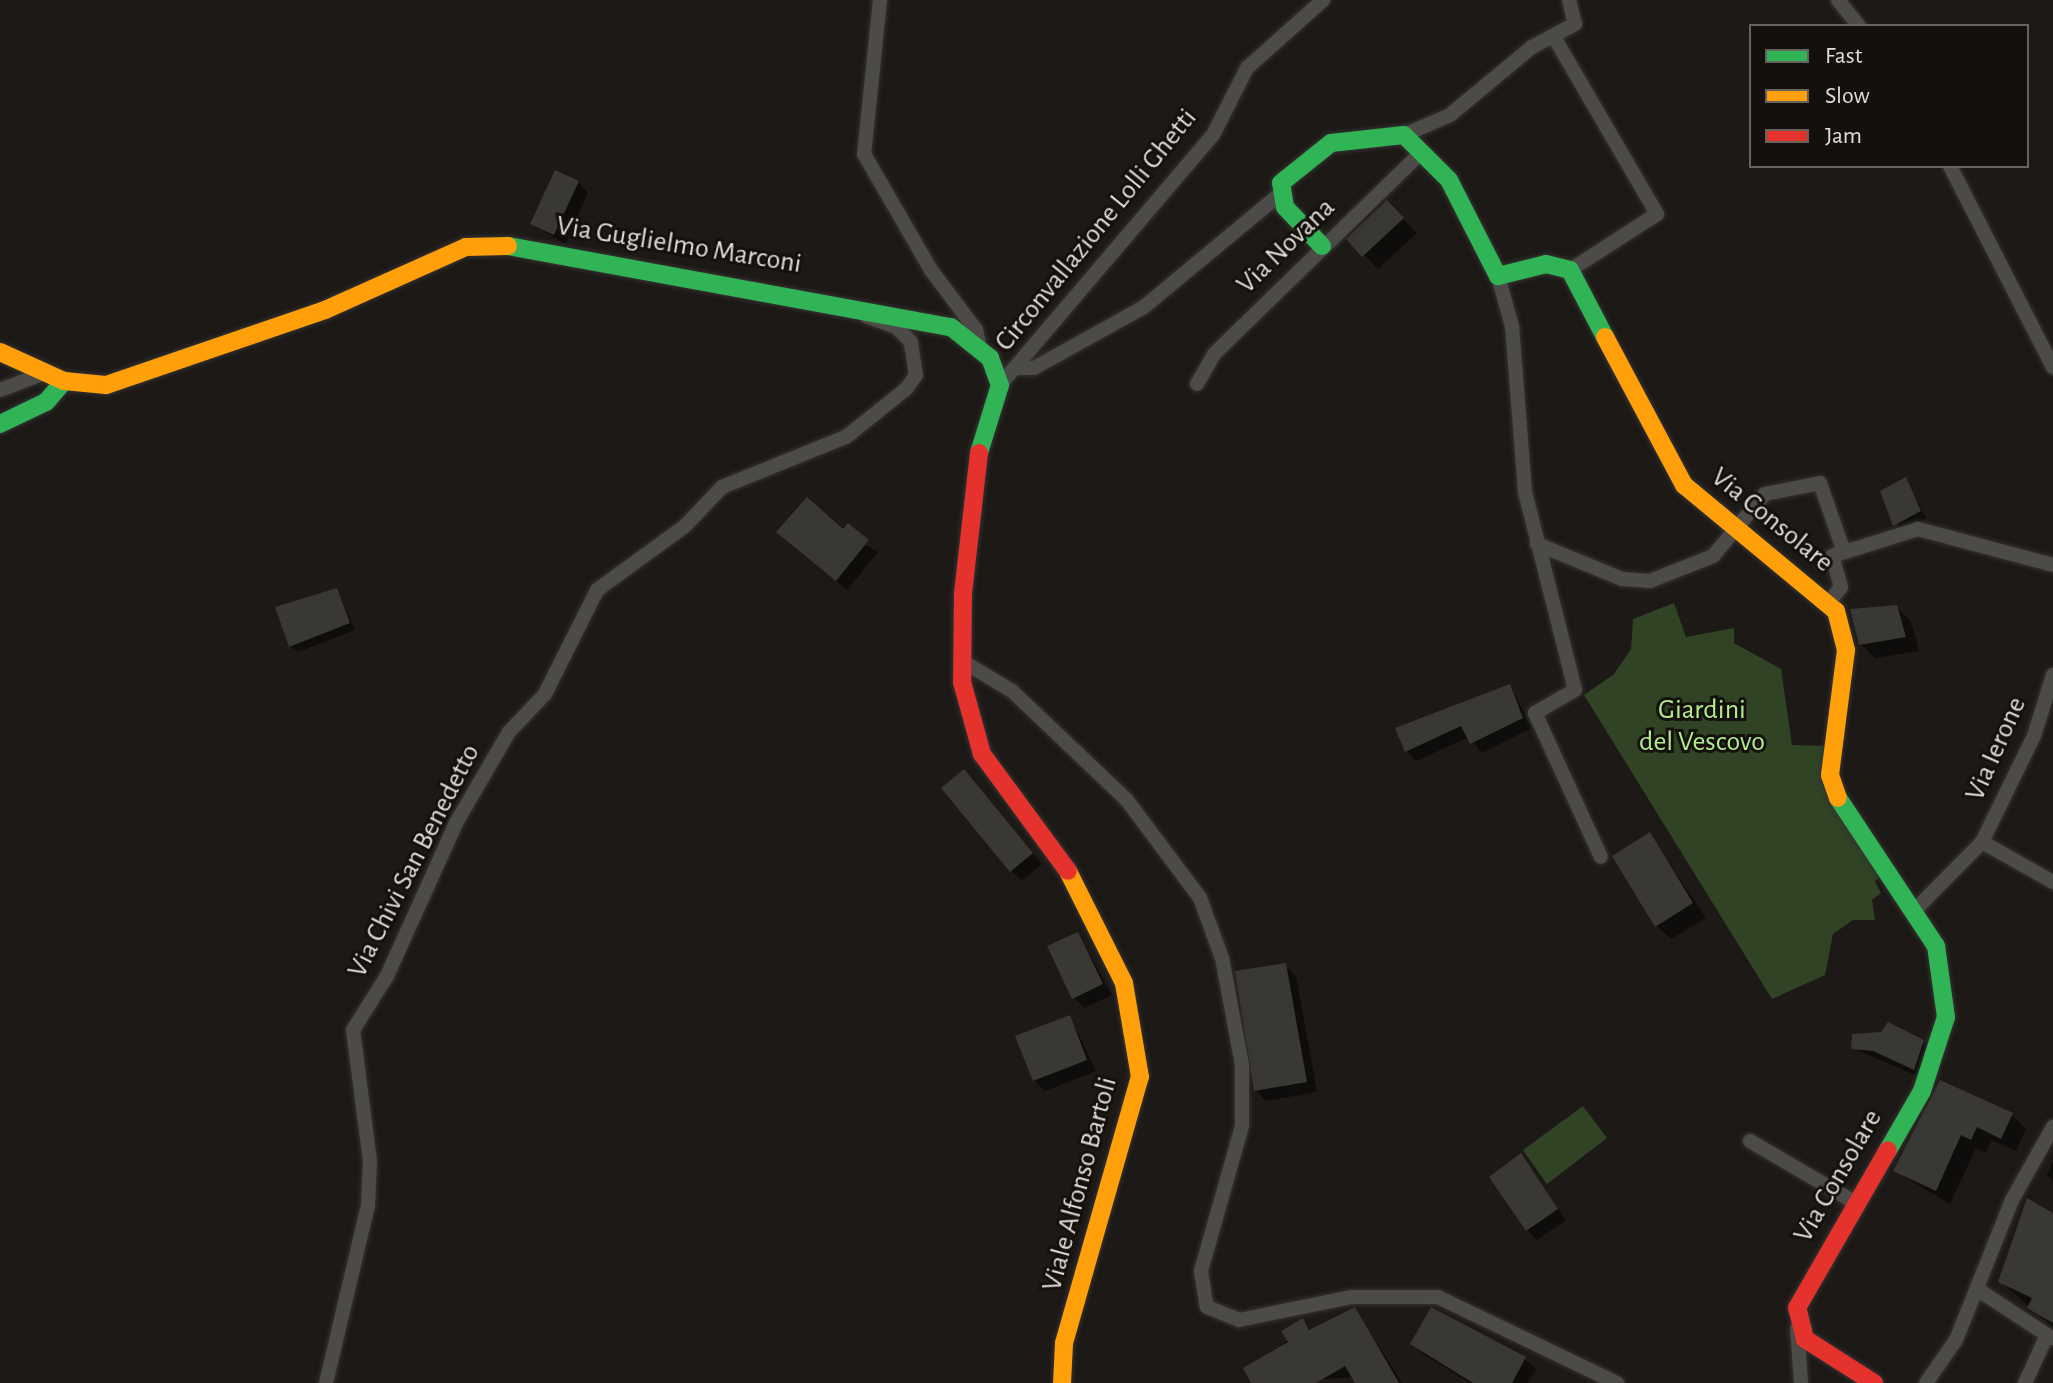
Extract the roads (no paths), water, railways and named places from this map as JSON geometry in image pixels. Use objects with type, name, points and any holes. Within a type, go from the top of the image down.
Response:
[{"type":"street","points":[[880,0],[864,154],[931,270],[976,330],[981,351]]},
{"type":"street","name":"Circonvallazione Lolli Ghetti","points":[[1000,385],[1019,368],[1213,135],[1247,68],[1323,0]]},
{"type":"street","points":[[1019,368],[1034,368],[1144,307],[1279,195],[1281,183],[1331,143],[1404,135],[1450,115],[1532,47],[1575,24],[1569,0]]},
{"type":"street","points":[[1838,0],[1857,24]]},
{"type":"street","points":[[1498,276],[1546,264],[1570,270],[1657,214],[1554,37]]},
{"type":"street","points":[[1404,135],[1449,180],[1498,276],[1512,326],[1516,439],[1537,544],[1575,690],[1535,713],[1553,762],[1601,857]]},
{"type":"street","name":"Via Novana","points":[[1197,384],[1214,354],[1421,153]]},
{"type":"street","points":[[1951,168],[2053,367]]},
{"type":"street","points":[[1279,195],[1322,246]]},
{"type":"street","name":"Via Guglielmo Marconi","points":[[0,352],[64,381],[106,385],[221,348],[383,287],[466,247],[506,246],[852,303],[951,327],[981,351],[1000,385]]},
{"type":"street","name":"Via Consolare","points":[[1570,270],[1664,455],[1720,521],[1740,530],[1829,602],[1846,650],[1830,775],[1842,810],[1936,946],[1946,1017],[1932,1072],[1797,1308]]},
{"type":"street","name":"Via Chivi San Benedetto","points":[[326,1383],[368,1206],[369,1149],[353,1030],[387,976],[456,823],[509,732],[545,694],[597,590],[685,526],[722,487],[846,437],[916,375],[911,342],[852,303]]},
{"type":"street","points":[[0,390],[45,373]]},
{"type":"street","points":[[0,424],[46,402],[64,381]]},
{"type":"street","points":[[1000,385],[979,455],[962,661],[1012,691],[1126,799],[1200,898],[1222,958],[1242,1065],[1242,1126],[1209,1234],[1201,1292],[1217,1314],[1239,1320],[1351,1297],[1438,1297],[1617,1383]]},
{"type":"street","points":[[1537,544],[1637,582],[1713,556],[1740,530],[1765,494],[1820,483],[1844,552]]},
{"type":"street","points":[[1829,602],[1841,587],[1832,556],[1918,529],[2053,565]]},
{"type":"street","name":"Viale Alfonso Bartoli","points":[[962,661],[982,754],[1081,889],[1124,983],[1137,1036],[1140,1077],[1064,1343],[1062,1383]]},
{"type":"street","name":"Via Ierone","points":[[1914,911],[1982,842],[2034,736],[2053,675]]},
{"type":"street","name":"Via Ierone","points":[[1982,842],[2053,882]]},
{"type":"street","points":[[1926,1383],[1980,1291],[1989,1251],[2053,1127]]},
{"type":"street","points":[[1750,1141],[1856,1203]]},
{"type":"street","points":[[1980,1291],[2050,1337],[2025,1383]]},
{"type":"street","points":[[1797,1308],[1801,1383]]},
{"type":"street","points":[[1797,1308],[1805,1339],[1874,1383]]},
{"type":"park label","name":"Giardini del Vescovo","points":[[1702,726]]}]
